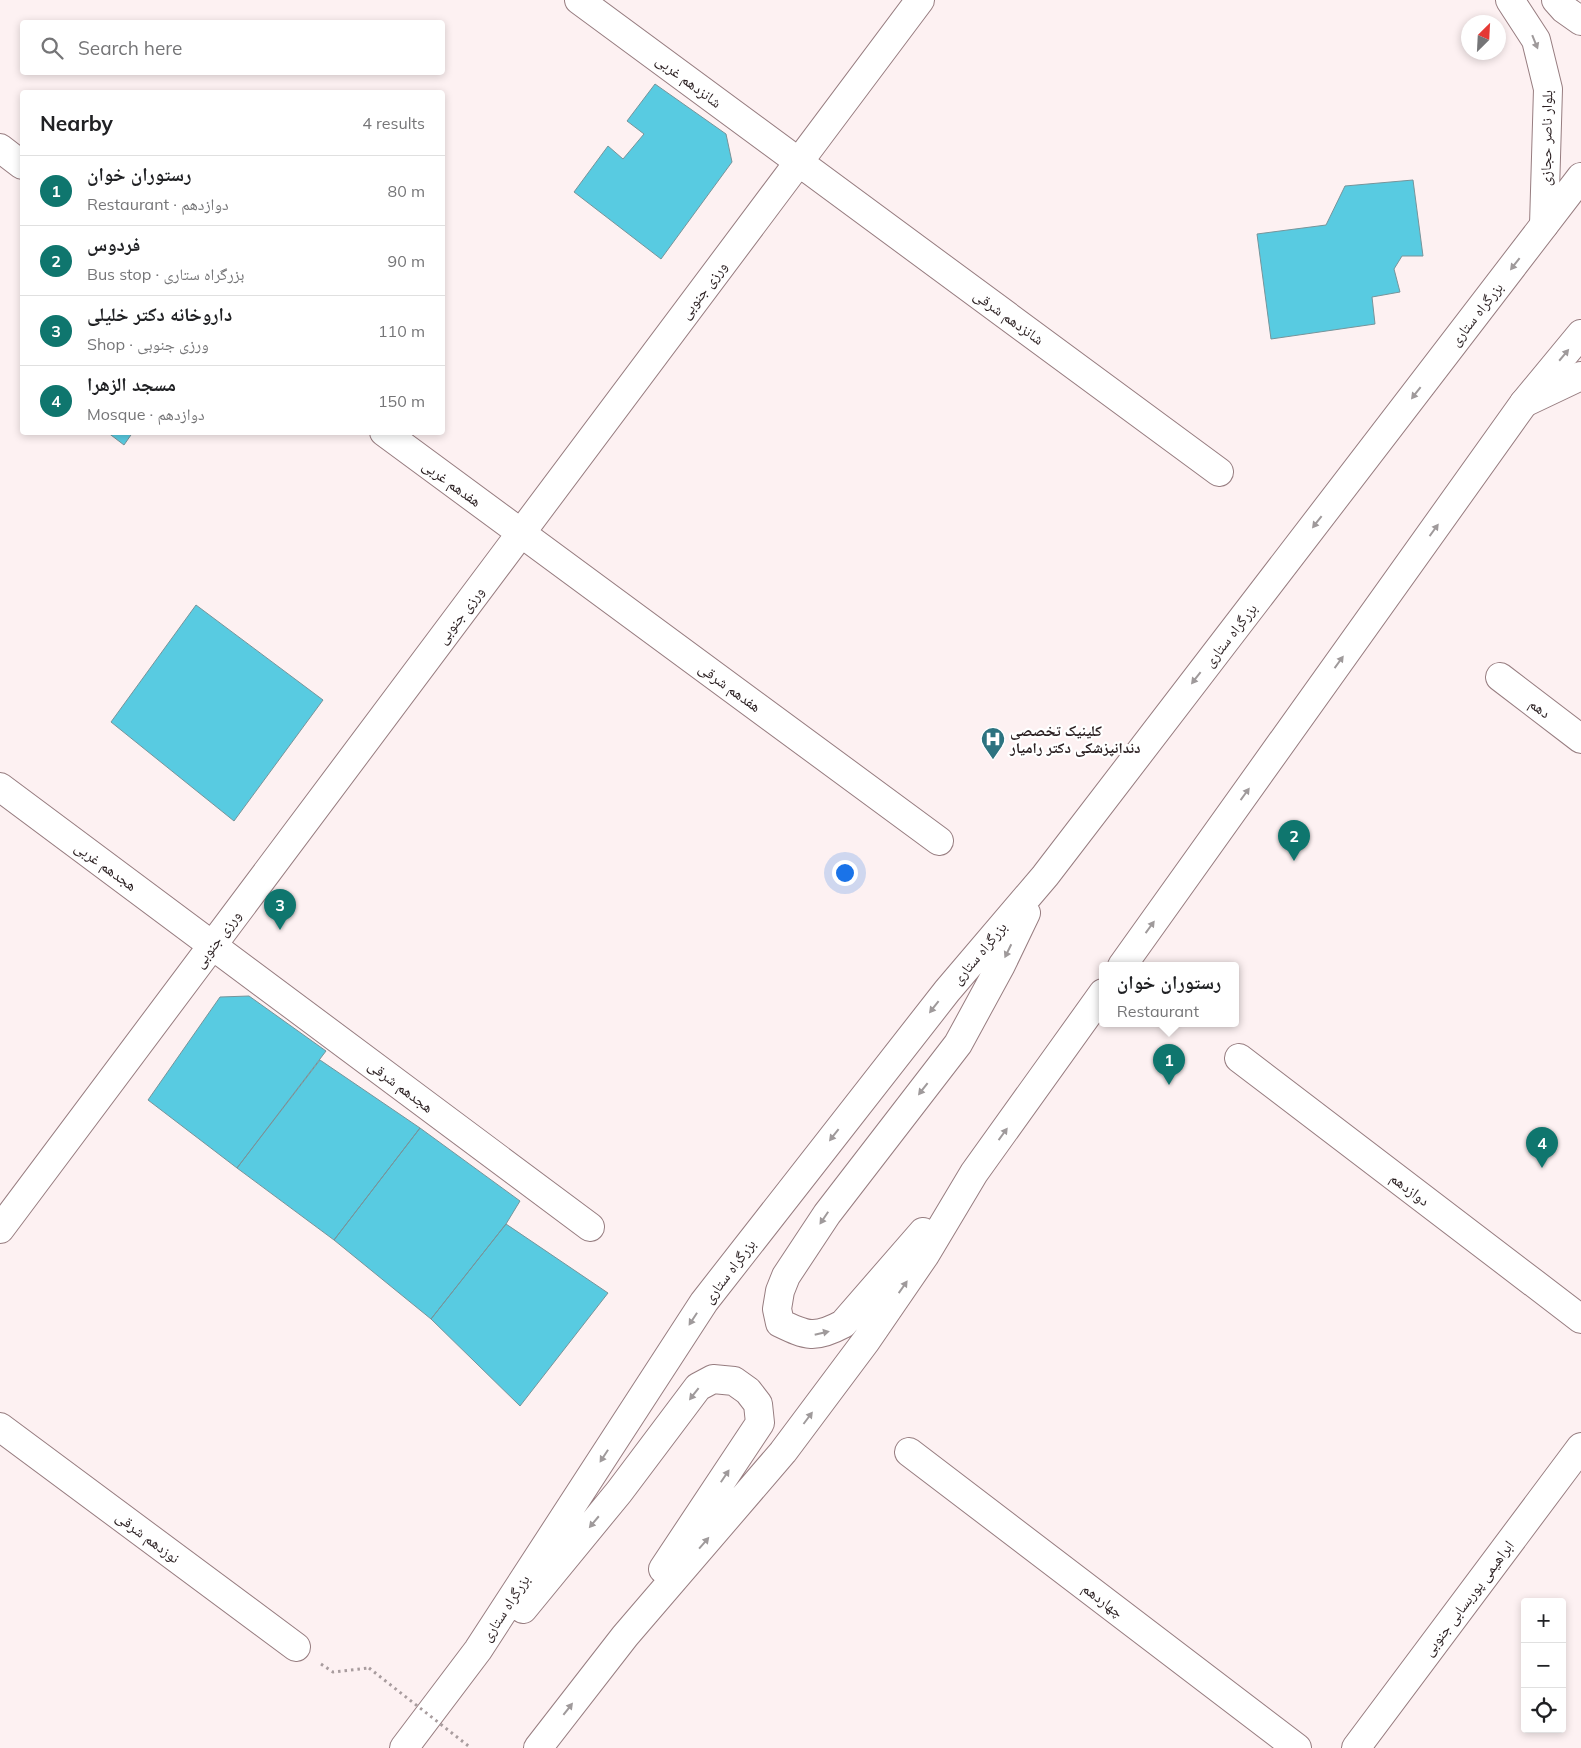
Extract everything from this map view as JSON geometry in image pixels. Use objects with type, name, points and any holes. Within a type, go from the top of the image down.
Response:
[{"type":"main road","name":"شانزدهم غربی","points":[[579,0],[798,162]]},
{"type":"main road","name":"ورزی جنوبی","points":[[0,1230],[920,0]]},
{"type":"main road","name":"بلوار ناصر حجازی","points":[[1510,0],[1536,40],[1548,89],[1544,225]]},
{"type":"main road","points":[[1556,0],[1564,9],[1581,21]]},
{"type":"main road","points":[[0,148],[20,163]]},
{"type":"main road","name":"شانزدهم شرقی","points":[[798,162],[1219,472]]},
{"type":"main road","name":"بزرگراه ستاری","points":[[404,1748],[478,1650],[704,1302],[946,991],[1045,876],[1581,177]]},
{"type":"main road","points":[[1125,962],[1524,403],[1581,334]]},
{"type":"main road","points":[[1524,403],[1581,376]]},
{"type":"main road","name":"هفدهم غربی","points":[[388,435],[521,534]]},
{"type":"main road","name":"هفدهم شرقی","points":[[521,534],[939,841]]},
{"type":"main road","name":"دهم","points":[[1500,677],[1581,739]]},
{"type":"main road","name":"هجدهم غربی","points":[[0,787],[213,945]]},
{"type":"main road","points":[[974,1173],[842,1324],[827,1332],[811,1335],[780,1323],[777,1309],[780,1291],[786,1276],[827,1214],[958,1044],[1001,966],[1045,876]]},
{"type":"main road","name":"هجدهم شرقی","points":[[213,945],[590,1227]]},
{"type":"main road","points":[[538,1748],[624,1636],[783,1452],[866,1341],[925,1256],[974,1173],[1099,999]]},
{"type":"main road","name":"دوازدهم","points":[[1239,1058],[1581,1319]]},
{"type":"main road","points":[[478,1650],[522,1609],[619,1492],[698,1387],[713,1379],[734,1381],[748,1392],[758,1404],[760,1424],[667,1563],[624,1636]]},
{"type":"main road","name":"نوزدهم شرقی","points":[[0,1427],[296,1647]]},
{"type":"main road","name":"ابراهیمی پوربسابی جنوبی","points":[[1356,1748],[1581,1447]]},
{"type":"main road","name":"چهاردهم","points":[[909,1452],[1297,1748]]},
{"type":"path","points":[[296,1647],[333,1672],[369,1668],[472,1748]]},
{"type":"building","points":[[655,84],[726,134],[732,162],[661,259],[574,192],[608,146],[623,159],[644,134],[627,121]]},
{"type":"building","points":[[1413,180],[1423,256],[1402,256],[1394,269],[1400,292],[1372,297],[1375,324],[1271,339],[1257,234],[1326,225],[1345,186]]},
{"type":"building","points":[[111,435],[131,435],[124,445]]},
{"type":"building","points":[[196,605],[323,700],[234,821],[111,722]]},
{"type":"building","points":[[249,996],[326,1051],[237,1168],[148,1100],[220,997]]},
{"type":"building","points":[[320,1060],[420,1128],[334,1240],[237,1168]]},
{"type":"building","points":[[420,1128],[520,1201],[506,1224],[431,1319],[334,1240]]},
{"type":"building","points":[[506,1224],[608,1293],[520,1406],[431,1319]]},
{"type":"place","name":"کلینیک تخصصی دندانپزشکی دکتر رامیار","points":[[993,760]]},
{"type":"place","name":"فردوس","points":[[1294,861]]},
{"type":"place","name":"داروخانه دکتر خلیلی","points":[[280,930]]},
{"type":"place","name":"رستوران خوان","points":[[1169,1085]]},
{"type":"place","name":"مسجد الزهرا","points":[[1542,1168]]}]
